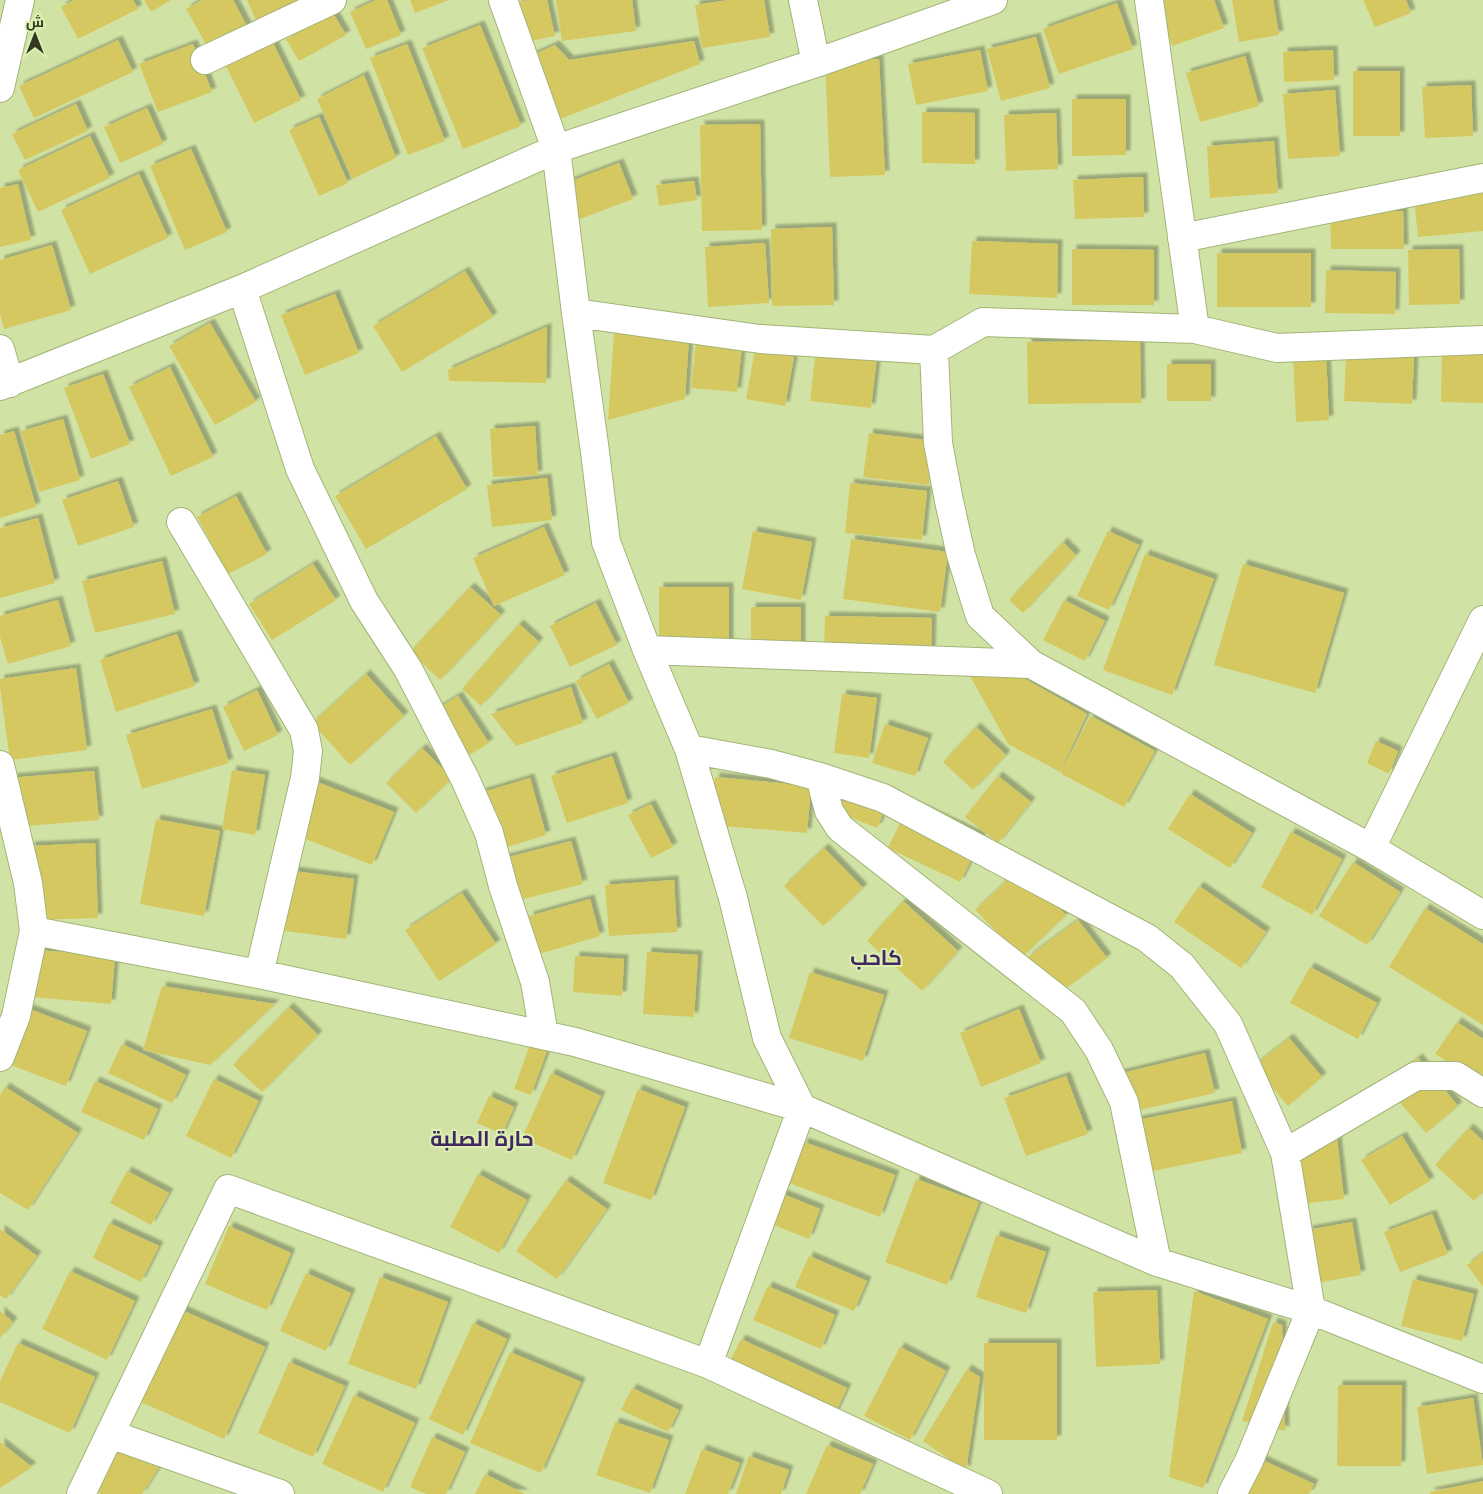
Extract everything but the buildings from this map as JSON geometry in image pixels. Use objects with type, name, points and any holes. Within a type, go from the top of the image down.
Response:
[{"type":"street","points":[[0,88],[20,0]]},
{"type":"street","points":[[205,60],[332,0]]},
{"type":"street","points":[[503,0],[556,149],[606,542],[647,650],[690,749],[733,898],[767,1038],[802,1108],[708,1364]]},
{"type":"street","points":[[803,0],[816,63]]},
{"type":"street","points":[[0,349],[5,385],[242,289],[556,149],[816,63],[993,0]]},
{"type":"street","points":[[1149,0],[1195,329]]},
{"type":"street","points":[[1182,238],[1483,178]]},
{"type":"street","points":[[242,289],[300,469],[364,601],[408,669],[465,779],[489,833],[503,886],[535,982],[544,1035]]},
{"type":"street","points":[[576,313],[760,340],[934,350],[982,322],[1195,329],[1278,348],[1483,340]]},
{"type":"street","points":[[934,350],[938,443],[961,555],[980,616],[1031,664],[1371,848],[1483,915]]},
{"type":"street","points":[[181,522],[304,730],[308,751],[305,778],[259,974]]},
{"type":"street","points":[[1371,848],[1483,620]]},
{"type":"street","points":[[647,650],[1031,664]]},
{"type":"street","points":[[690,749],[771,764],[820,777],[883,798],[1147,938],[1182,966],[1228,1024],[1285,1153],[1311,1310],[1249,1461],[1233,1494]]},
{"type":"street","points":[[0,765],[28,882],[34,931],[8,1013],[0,1057]]},
{"type":"street","points":[[820,777],[829,810],[840,828],[1074,1011],[1099,1050],[1124,1102],[1157,1262]]},
{"type":"street","points":[[34,931],[259,974],[575,1042],[802,1108],[1157,1262],[1311,1310],[1483,1379]]},
{"type":"street","points":[[1285,1153],[1416,1076],[1456,1076],[1483,1092]]},
{"type":"street","points":[[81,1494],[228,1189],[708,1364],[988,1494]]},
{"type":"street","points":[[110,1434],[280,1494]]},
{"type":"district","name":"كاحب","points":[[876,958]]},
{"type":"district","name":"حارة الصلبة","points":[[482,1139]]}]
